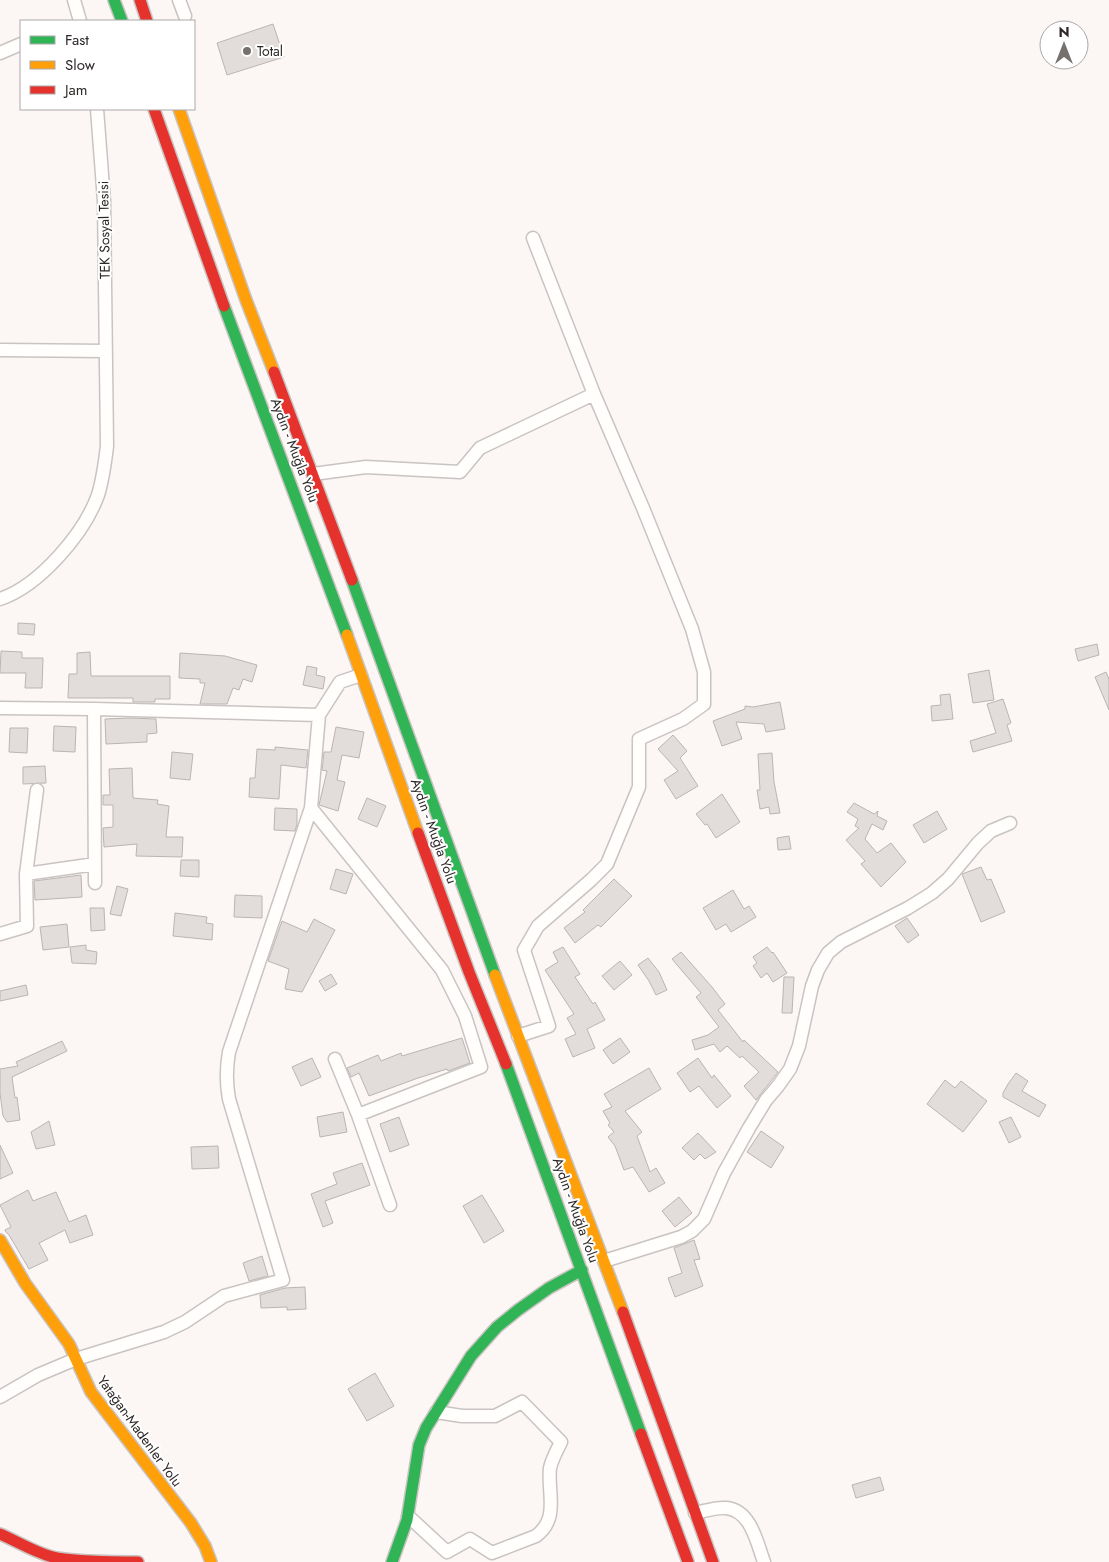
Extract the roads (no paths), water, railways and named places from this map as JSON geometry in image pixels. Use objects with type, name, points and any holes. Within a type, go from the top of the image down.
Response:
[{"type":"main road","points":[[114,0],[122,20]]},
{"type":"main road","points":[[140,0],[147,20]]},
{"type":"main road","name":"Aydın - Muğla Yolu","points":[[154,110],[225,308],[310,534],[466,963],[499,1044],[688,1562]]},
{"type":"main road","name":"Aydın - Muğla Yolu","points":[[179,110],[246,300],[313,474],[518,1036],[604,1261],[713,1562]]},
{"type":"main road","name":"Yatağan-Madenler Yolu","points":[[0,1240],[25,1283],[69,1344],[91,1392],[191,1523],[205,1546],[211,1562]]},
{"type":"main road","points":[[392,1562],[408,1516],[416,1458],[426,1428],[471,1356],[497,1328],[549,1288],[582,1270],[604,1261]]},
{"type":"main road","points":[[0,1534],[59,1559],[138,1562]]},
{"type":"street","points":[[74,0],[76,20]]},
{"type":"street","points":[[179,0],[185,16]]},
{"type":"street","points":[[0,53],[20,44]]},
{"type":"street","name":"TEK Sosyal Tesisi","points":[[0,599],[26,586],[54,561],[71,542],[87,518],[98,496],[104,469],[107,446],[104,201],[97,110]]},
{"type":"street","points":[[518,1036],[549,1026],[524,950],[538,926],[607,864],[639,787],[639,739],[682,719],[704,704],[704,672],[692,629],[594,394],[533,238]]},
{"type":"street","points":[[0,350],[106,351]]},
{"type":"street","points":[[313,474],[366,467],[460,472],[480,448],[594,394]]},
{"type":"street","points":[[0,1397],[38,1375],[76,1359],[164,1332],[185,1322],[224,1296],[283,1280],[228,1099],[226,1069],[228,1052],[311,808],[319,715],[340,682],[361,675]]},
{"type":"street","points":[[0,708],[319,715]]},
{"type":"street","points":[[94,709],[95,883]]},
{"type":"street","points":[[0,934],[27,926],[26,874],[37,790]]},
{"type":"street","points":[[311,808],[442,970],[465,1016],[481,1067],[358,1115]]},
{"type":"street","points":[[604,1261],[681,1237],[692,1231],[704,1219],[724,1174],[749,1128],[766,1100],[790,1068],[799,1046],[812,986],[818,970],[828,953],[841,942],[908,908],[932,893],[948,879],[978,843],[992,832],[1010,823]]},
{"type":"street","points":[[26,874],[95,864]]},
{"type":"street","points":[[335,1059],[358,1115],[390,1205]]},
{"type":"street","points":[[408,1516],[447,1552],[470,1539],[492,1553],[536,1536],[542,1531],[551,1511],[550,1468],[561,1442],[522,1402],[495,1416],[462,1416],[436,1412]]},
{"type":"street","points":[[695,1513],[722,1508],[740,1513],[749,1524],[764,1562]]},
{"type":"place","name":"Total","points":[[247,51]]}]
